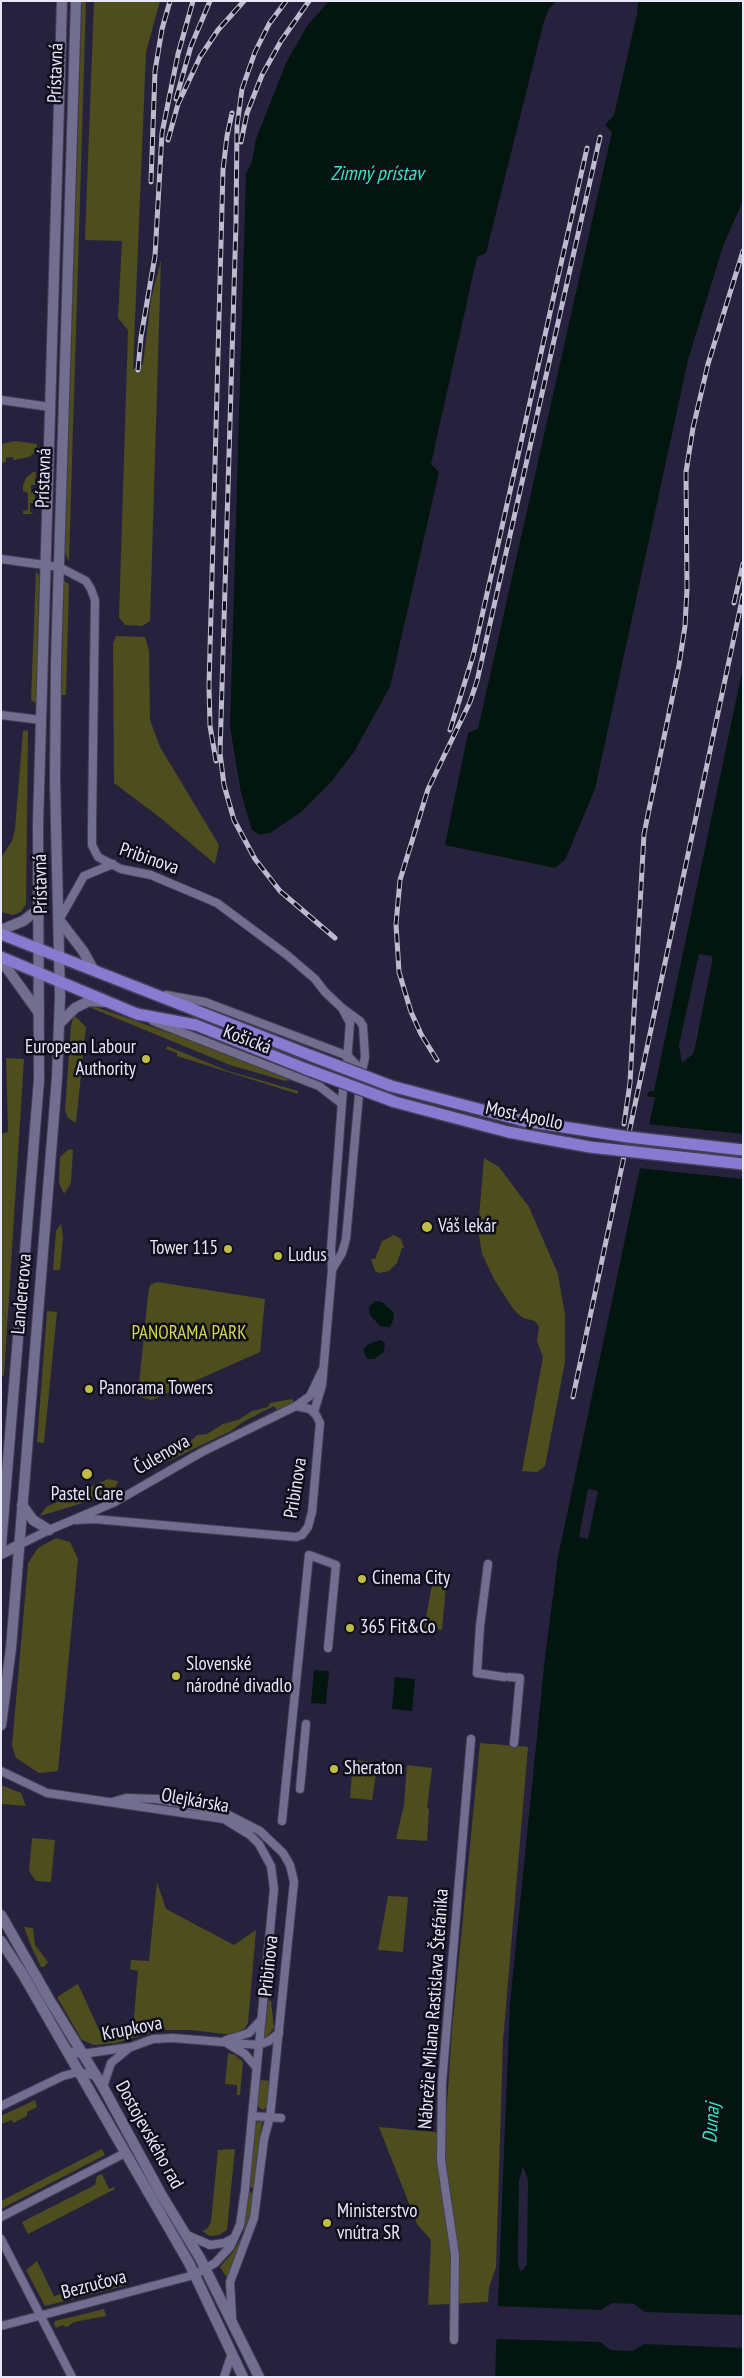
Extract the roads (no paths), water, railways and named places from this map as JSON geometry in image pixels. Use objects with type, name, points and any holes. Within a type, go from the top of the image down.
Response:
[{"type":"main road","name":"Prístavná","points":[[40,948],[38,824],[62,1]]},
{"type":"main road","name":"Prístavná","points":[[60,956],[55,780],[59,567],[76,1]]},
{"type":"main road","points":[[1,930],[23,922],[40,908]]},
{"type":"main road","points":[[59,920],[83,951],[92,969]]},
{"type":"main road","name":"Košická","points":[[1,934],[312,1056]]},
{"type":"main road","name":"Landererova","points":[[1,1546],[36,1138],[40,948]]},
{"type":"main road","name":"Landererova","points":[[1,1725],[11,1648],[57,1078],[60,1024],[60,956]]},
{"type":"main road","points":[[1,958],[40,1014]]},
{"type":"main road","name":"Košická","points":[[1,958],[138,1014],[196,1025],[306,1069]]},
{"type":"main road","points":[[60,1024],[75,1008],[89,1001],[108,1002]]},
{"type":"main road","name":"Most Apollo","points":[[312,1056],[391,1086],[524,1121],[619,1136],[743,1150]]},
{"type":"main road","name":"Most Apollo","points":[[306,1069],[395,1102],[508,1132],[590,1147],[743,1164]]},
{"type":"main road","points":[[22,1505],[33,1520],[49,1530]]},
{"type":"main road","name":"Čulenova","points":[[1,1554],[19,1545]]},
{"type":"main road","name":"Dostojevského rad","points":[[1,1915],[103,2087],[161,2194],[206,2269],[259,2377]]},
{"type":"main road","name":"Dostojevského rad","points":[[1,1941],[67,2051],[194,2275],[243,2377]]},
{"type":"street","points":[[1,400],[50,407]]},
{"type":"street","name":"Pribinova","points":[[1,559],[59,567],[86,581],[95,600],[92,845],[98,858],[121,869],[150,874],[217,903],[287,955],[315,979],[325,992],[342,1008],[350,1023],[348,1059]]},
{"type":"street","points":[[1,715],[41,720]]},
{"type":"street","points":[[59,920],[84,876],[112,864]]},
{"type":"street","name":"Košická","points":[[146,991],[205,1002],[348,1059]]},
{"type":"street","points":[[342,1008],[360,1021],[364,1035],[365,1057],[362,1071],[348,1059]]},
{"type":"street","name":"Košická","points":[[138,1014],[319,1086],[341,1103]]},
{"type":"street","name":"Pribinova","points":[[76,1520],[94,1519],[296,1537],[302,1535],[308,1526],[312,1512],[319,1438],[320,1423],[314,1412],[321,1392],[332,1270],[331,1249],[343,1088]]},
{"type":"street","name":"Pribinova","points":[[332,1270],[342,1253],[346,1239],[359,1094]]},
{"type":"street","name":"Čulenova","points":[[19,1545],[115,1502],[202,1452],[296,1406],[310,1396],[323,1369]]},
{"type":"street","points":[[296,1406],[306,1407],[314,1412]]},
{"type":"street","points":[[282,1821],[309,1555],[336,1565],[328,1648]]},
{"type":"street","points":[[488,1564],[480,1626],[477,1673],[520,1678],[514,1743]]},
{"type":"street","points":[[300,1789],[306,1724]]},
{"type":"street","name":"Nábrežie Milana Rastislava Štefánika","points":[[454,2340],[455,2255],[441,2160],[442,2082],[471,1739]]},
{"type":"street","name":"Olejkárska","points":[[1,1771],[47,1793],[112,1802],[122,1806],[208,1816],[234,1824],[260,1844],[271,1866],[273,1878]]},
{"type":"street","name":"Olejkárska","points":[[112,1802],[126,1798],[141,1798],[194,1804],[230,1814],[260,1831]]},
{"type":"street","name":"Pribinova","points":[[232,2324],[230,2282],[254,2218],[264,2139],[270,2117],[294,1882],[290,1864],[283,1853],[260,1831]]},
{"type":"street","name":"Pribinova","points":[[194,2275],[206,2269],[226,2253],[236,2237],[243,2210],[273,1903],[273,1878]]},
{"type":"street","name":"Krupkova","points":[[219,2041],[249,2033],[260,2021]]},
{"type":"street","points":[[258,2044],[269,2041],[279,2033]]},
{"type":"street","name":"Krupkova","points":[[67,2051],[82,2054],[131,2047],[153,2039],[173,2038],[258,2044]]},
{"type":"street","name":"Krupkova","points":[[219,2041],[236,2048],[256,2067]]},
{"type":"street","points":[[103,2087],[111,2063],[131,2047]]},
{"type":"street","points":[[1,2106],[63,2076],[78,2072],[96,2076]]},
{"type":"street","points":[[252,2116],[281,2118]]},
{"type":"street","points":[[1,2217],[125,2153]]},
{"type":"street","points":[[186,2234],[210,2245],[224,2243],[236,2237]]},
{"type":"street","points":[[1,2239],[72,2377]]},
{"type":"street","name":"Bezručova","points":[[1,2326],[194,2275]]},
{"type":"street","points":[[224,2377],[232,2353]]},
{"type":"water","name":"Zimný prístav","points":[[329,1],[556,1],[548,10],[543,25],[486,253],[477,257],[431,464],[439,472],[390,687],[354,752],[332,781],[301,812],[270,833],[260,835],[252,830],[241,793],[230,727],[246,174],[252,162],[256,139],[286,63],[307,26]]},
{"type":"water","points":[[638,1],[743,1],[743,201],[723,246],[688,360],[595,789],[565,860],[555,868],[445,845],[468,733],[478,729],[612,132],[605,125],[614,115],[637,14]]},
{"type":"water","name":"Dunaj","points":[[743,667],[743,2377],[495,2377],[510,2003],[545,1657],[558,1557],[655,1097],[647,1097],[648,1092],[654,1091]]},
{"type":"water","points":[[375,1301],[382,1302],[393,1312],[394,1318],[390,1327],[380,1326],[370,1315],[369,1307]]},
{"type":"water","points":[[380,1340],[385,1343],[384,1352],[374,1359],[367,1359],[363,1350],[367,1345]]},
{"type":"water","points":[[314,1670],[329,1671],[326,1704],[311,1703]]},
{"type":"water","points":[[395,1677],[415,1679],[412,1711],[392,1709]]},
{"type":"railway","points":[[151,182],[155,71],[162,29],[170,1]]},
{"type":"railway","points":[[138,370],[141,337],[155,256],[162,133],[178,54],[193,1]]},
{"type":"railway","points":[[176,99],[191,46],[210,1]]},
{"type":"railway","points":[[168,140],[178,104],[200,57],[218,30],[244,1]]},
{"type":"railway","points":[[286,1],[269,24],[255,52],[242,89],[237,126],[236,223],[220,753],[224,785],[234,820],[255,859],[280,891],[335,938]]},
{"type":"railway","points":[[241,142],[247,113],[262,75],[281,41],[309,1]]},
{"type":"railway","points":[[216,761],[210,726],[209,686],[223,170],[232,113]]},
{"type":"railway","points":[[437,1060],[421,1034],[411,1012],[399,972],[396,924],[400,880],[428,789],[470,702],[477,681],[600,137]]},
{"type":"railway","points":[[450,730],[473,656],[587,148]]},
{"type":"railway","points":[[624,1124],[630,1083],[644,834],[679,665],[685,626],[687,589],[686,472],[693,428],[708,364],[743,251]]},
{"type":"railway","points":[[734,603],[743,564]]},
{"type":"railway","points":[[573,1397],[743,595]]},
{"type":"place","name":"European Labour Authority","points":[[146,1059]]},
{"type":"place","name":"Váš lekár","points":[[427,1227]]},
{"type":"place","name":"Tower 115","points":[[228,1249]]},
{"type":"place","name":"Ludus","points":[[278,1256]]},
{"type":"place","name":"Panorama Towers","points":[[89,1389]]},
{"type":"place","name":"Pastel Care","points":[[87,1474]]},
{"type":"place","name":"Cinema City","points":[[362,1579]]},
{"type":"place","name":"365 Fit&Co","points":[[350,1628]]},
{"type":"place","name":"Slovenské národné divadlo","points":[[176,1676]]},
{"type":"place","name":"Sheraton","points":[[334,1769]]},
{"type":"place","name":"Ministerstvo vnútra SR","points":[[327,2223]]},
{"type":"park label","name":"PANORAMA PARK","points":[[189,1334]]}]
